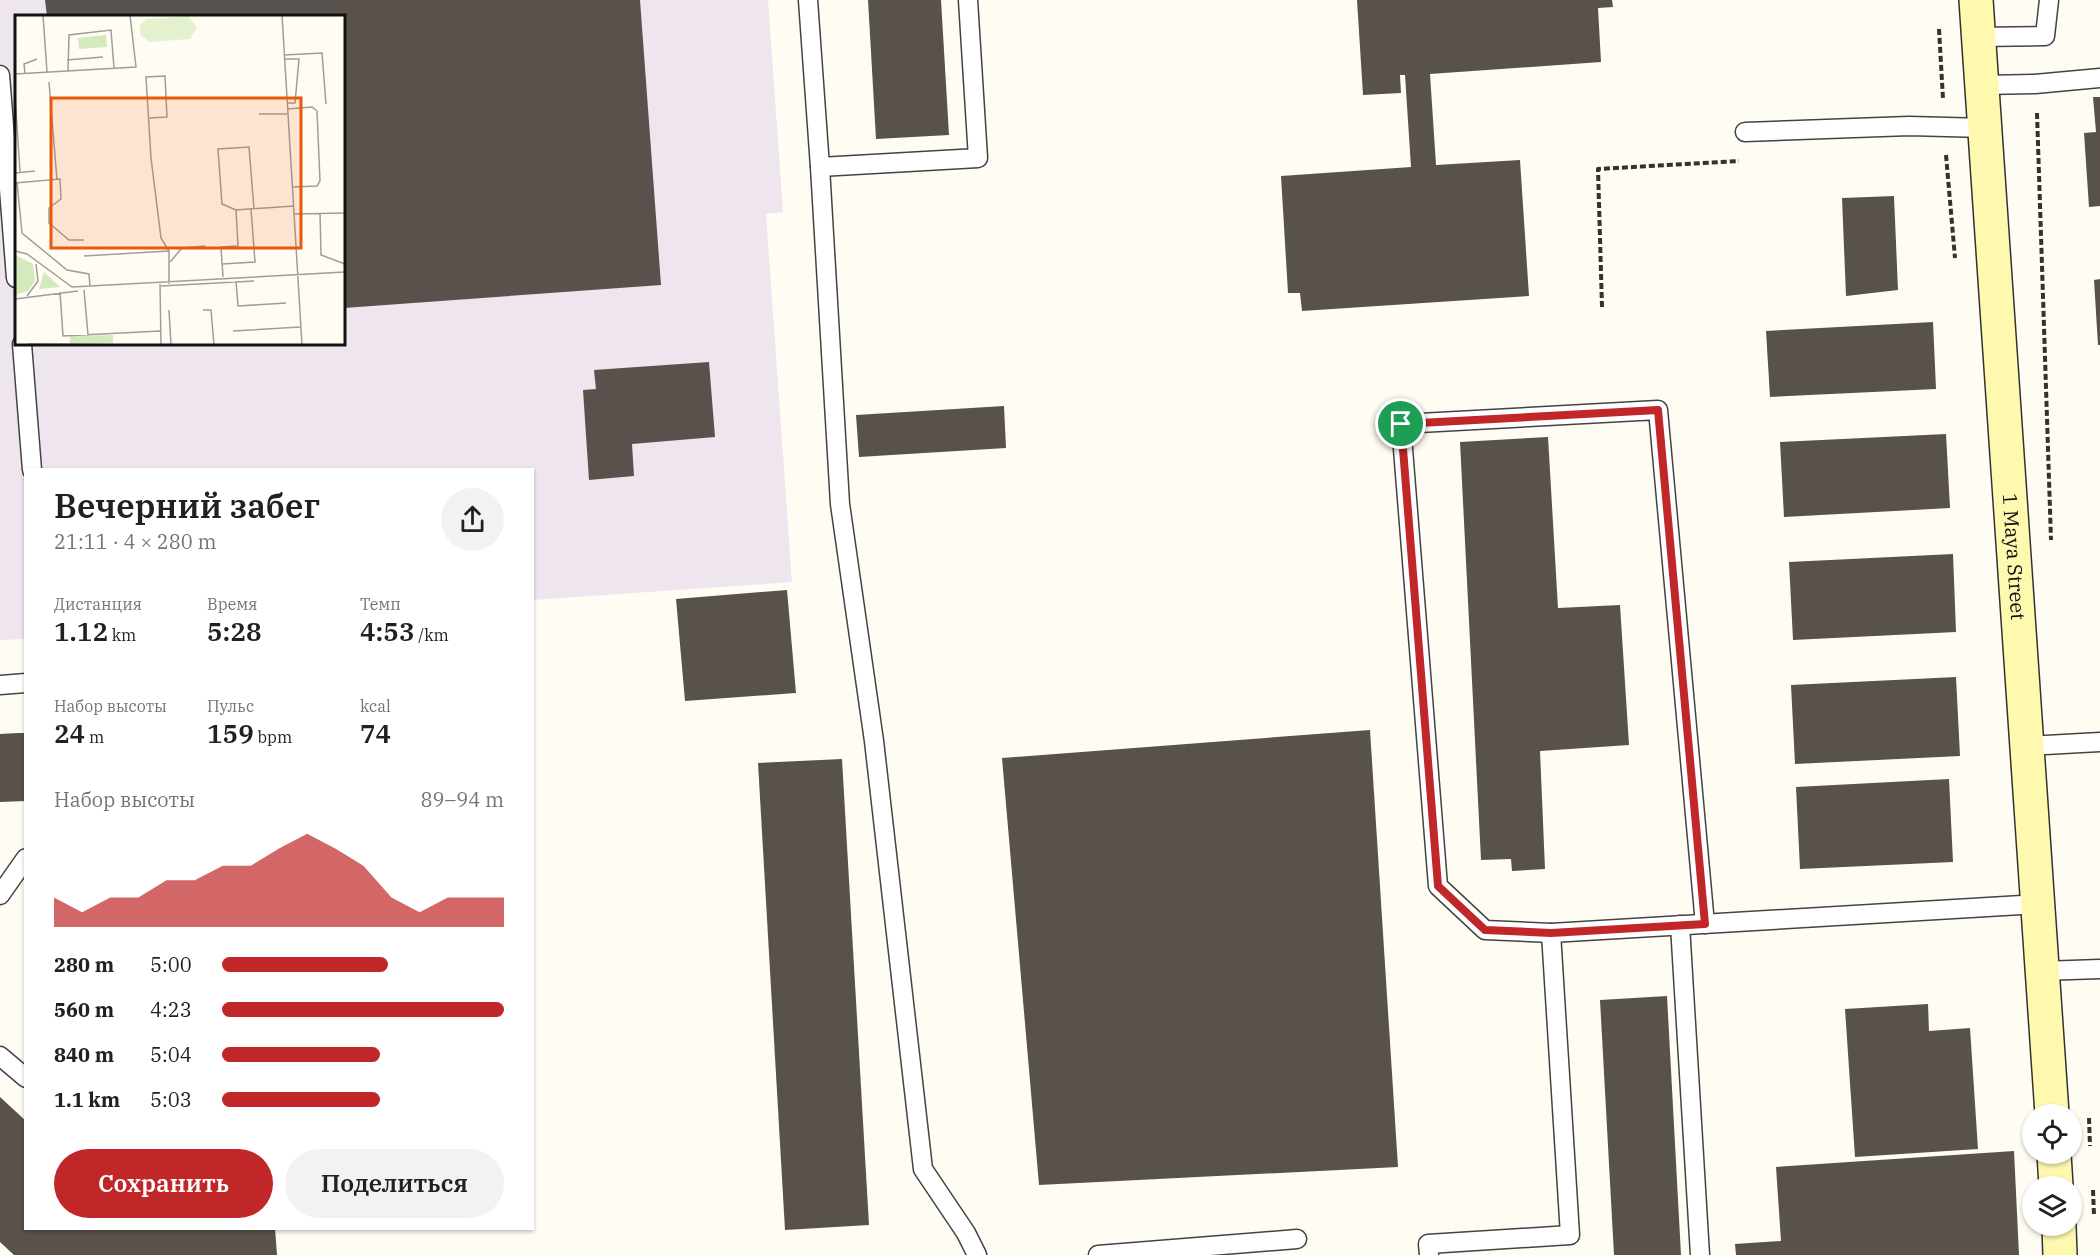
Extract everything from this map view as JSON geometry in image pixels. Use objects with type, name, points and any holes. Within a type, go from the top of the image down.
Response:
[{"type":"street","name":"1 Maya Street","points":[[1976,0],[2051,1104]]},
{"type":"street","points":[[2059,1236],[2060,1255]]},
{"type":"lane","points":[[808,0],[840,504],[874,741],[923,1169],[966,1233],[977,1255]]},
{"type":"lane","points":[[820,166],[978,158],[968,0]]},
{"type":"lane","points":[[1978,37],[2045,36],[2049,0]]},
{"type":"lane","points":[[0,75],[15,265]]},
{"type":"lane","points":[[1982,85],[2035,84],[2100,78]]},
{"type":"lane","points":[[1744,132],[1908,126],[1985,128]]},
{"type":"lane","points":[[22,345],[32,468]]},
{"type":"lane","points":[[1705,924],[1658,410],[1401,424],[1438,886],[1485,930],[1551,933],[1680,925],[1705,924],[2038,904]]},
{"type":"lane","points":[[0,685],[24,683]]},
{"type":"lane","points":[[2027,746],[2100,742]]},
{"type":"lane","points":[[0,895],[24,861]]},
{"type":"lane","points":[[1680,925],[1700,1255]]},
{"type":"lane","points":[[1429,1255],[1428,1244],[1570,1234],[1551,933]]},
{"type":"lane","points":[[2042,971],[2100,969]]},
{"type":"lane","points":[[0,1056],[24,1076]]},
{"type":"lane","points":[[1098,1255],[1297,1239]]},
{"type":"path","points":[[2037,114],[2052,542]]},
{"type":"path","points":[[1599,169],[1602,307]]},
{"type":"shaded area","points":[[0,0],[768,0],[783,212],[766,214],[792,582],[534,600],[534,468],[24,468],[24,639],[0,640]]},
{"type":"building","points":[[45,0],[640,0],[661,285],[345,308],[345,15],[47,15]]},
{"type":"building","points":[[868,0],[941,0],[949,135],[876,139]]},
{"type":"building","points":[[1357,0],[1612,0],[1613,7],[1598,8],[1601,62],[1430,74],[1436,165],[1520,160],[1529,296],[1302,311],[1300,293],[1288,293],[1281,176],[1411,167],[1405,75],[1400,75],[1401,93],[1363,95]]},
{"type":"building","points":[[2093,97],[2100,97],[2100,206],[2089,207],[2084,133],[2096,132]]},
{"type":"building","points":[[1894,196],[1898,290],[1846,296],[1842,198]]},
{"type":"building","points":[[2100,279],[2100,345],[2098,345],[2094,280]]},
{"type":"building","points":[[1933,322],[1936,389],[1770,397],[1766,331]]},
{"type":"building","points":[[709,362],[715,437],[632,444],[634,476],[589,480],[583,390],[596,389],[594,370]]},
{"type":"building","points":[[1004,406],[1006,448],[859,457],[856,415]]},
{"type":"building","points":[[1946,434],[1950,508],[1784,517],[1780,442]]},
{"type":"building","points":[[1548,437],[1558,608],[1620,605],[1629,745],[1540,751],[1545,869],[1512,871],[1511,859],[1481,860],[1460,442]]},
{"type":"building","points":[[1953,554],[1956,632],[1793,640],[1789,562]]},
{"type":"building","points":[[787,590],[796,693],[685,701],[676,599]]},
{"type":"building","points":[[1956,677],[1960,756],[1795,764],[1791,685]]},
{"type":"building","points":[[1370,730],[1398,1167],[1039,1185],[1002,758]]},
{"type":"building","points":[[24,733],[24,801],[0,802],[0,734]]},
{"type":"building","points":[[842,759],[869,1225],[785,1230],[758,763]]},
{"type":"building","points":[[1949,779],[1953,862],[1800,869],[1796,787]]},
{"type":"building","points":[[1667,996],[1681,1255],[1614,1255],[1600,1000]]},
{"type":"building","points":[[1928,1004],[1929,1031],[1970,1028],[1978,1149],[1855,1157],[1845,1009]]},
{"type":"building","points":[[0,1097],[24,1119],[24,1230],[275,1230],[277,1255],[14,1255],[0,1242]]},
{"type":"building","points":[[2014,1151],[2019,1255],[1736,1255],[1735,1244],[1781,1241],[1776,1167]]},
{"type":"route","points":[[1658,410],[1705,924],[1551,933],[1485,930],[1438,886],[1401,424],[1658,410]]}]
